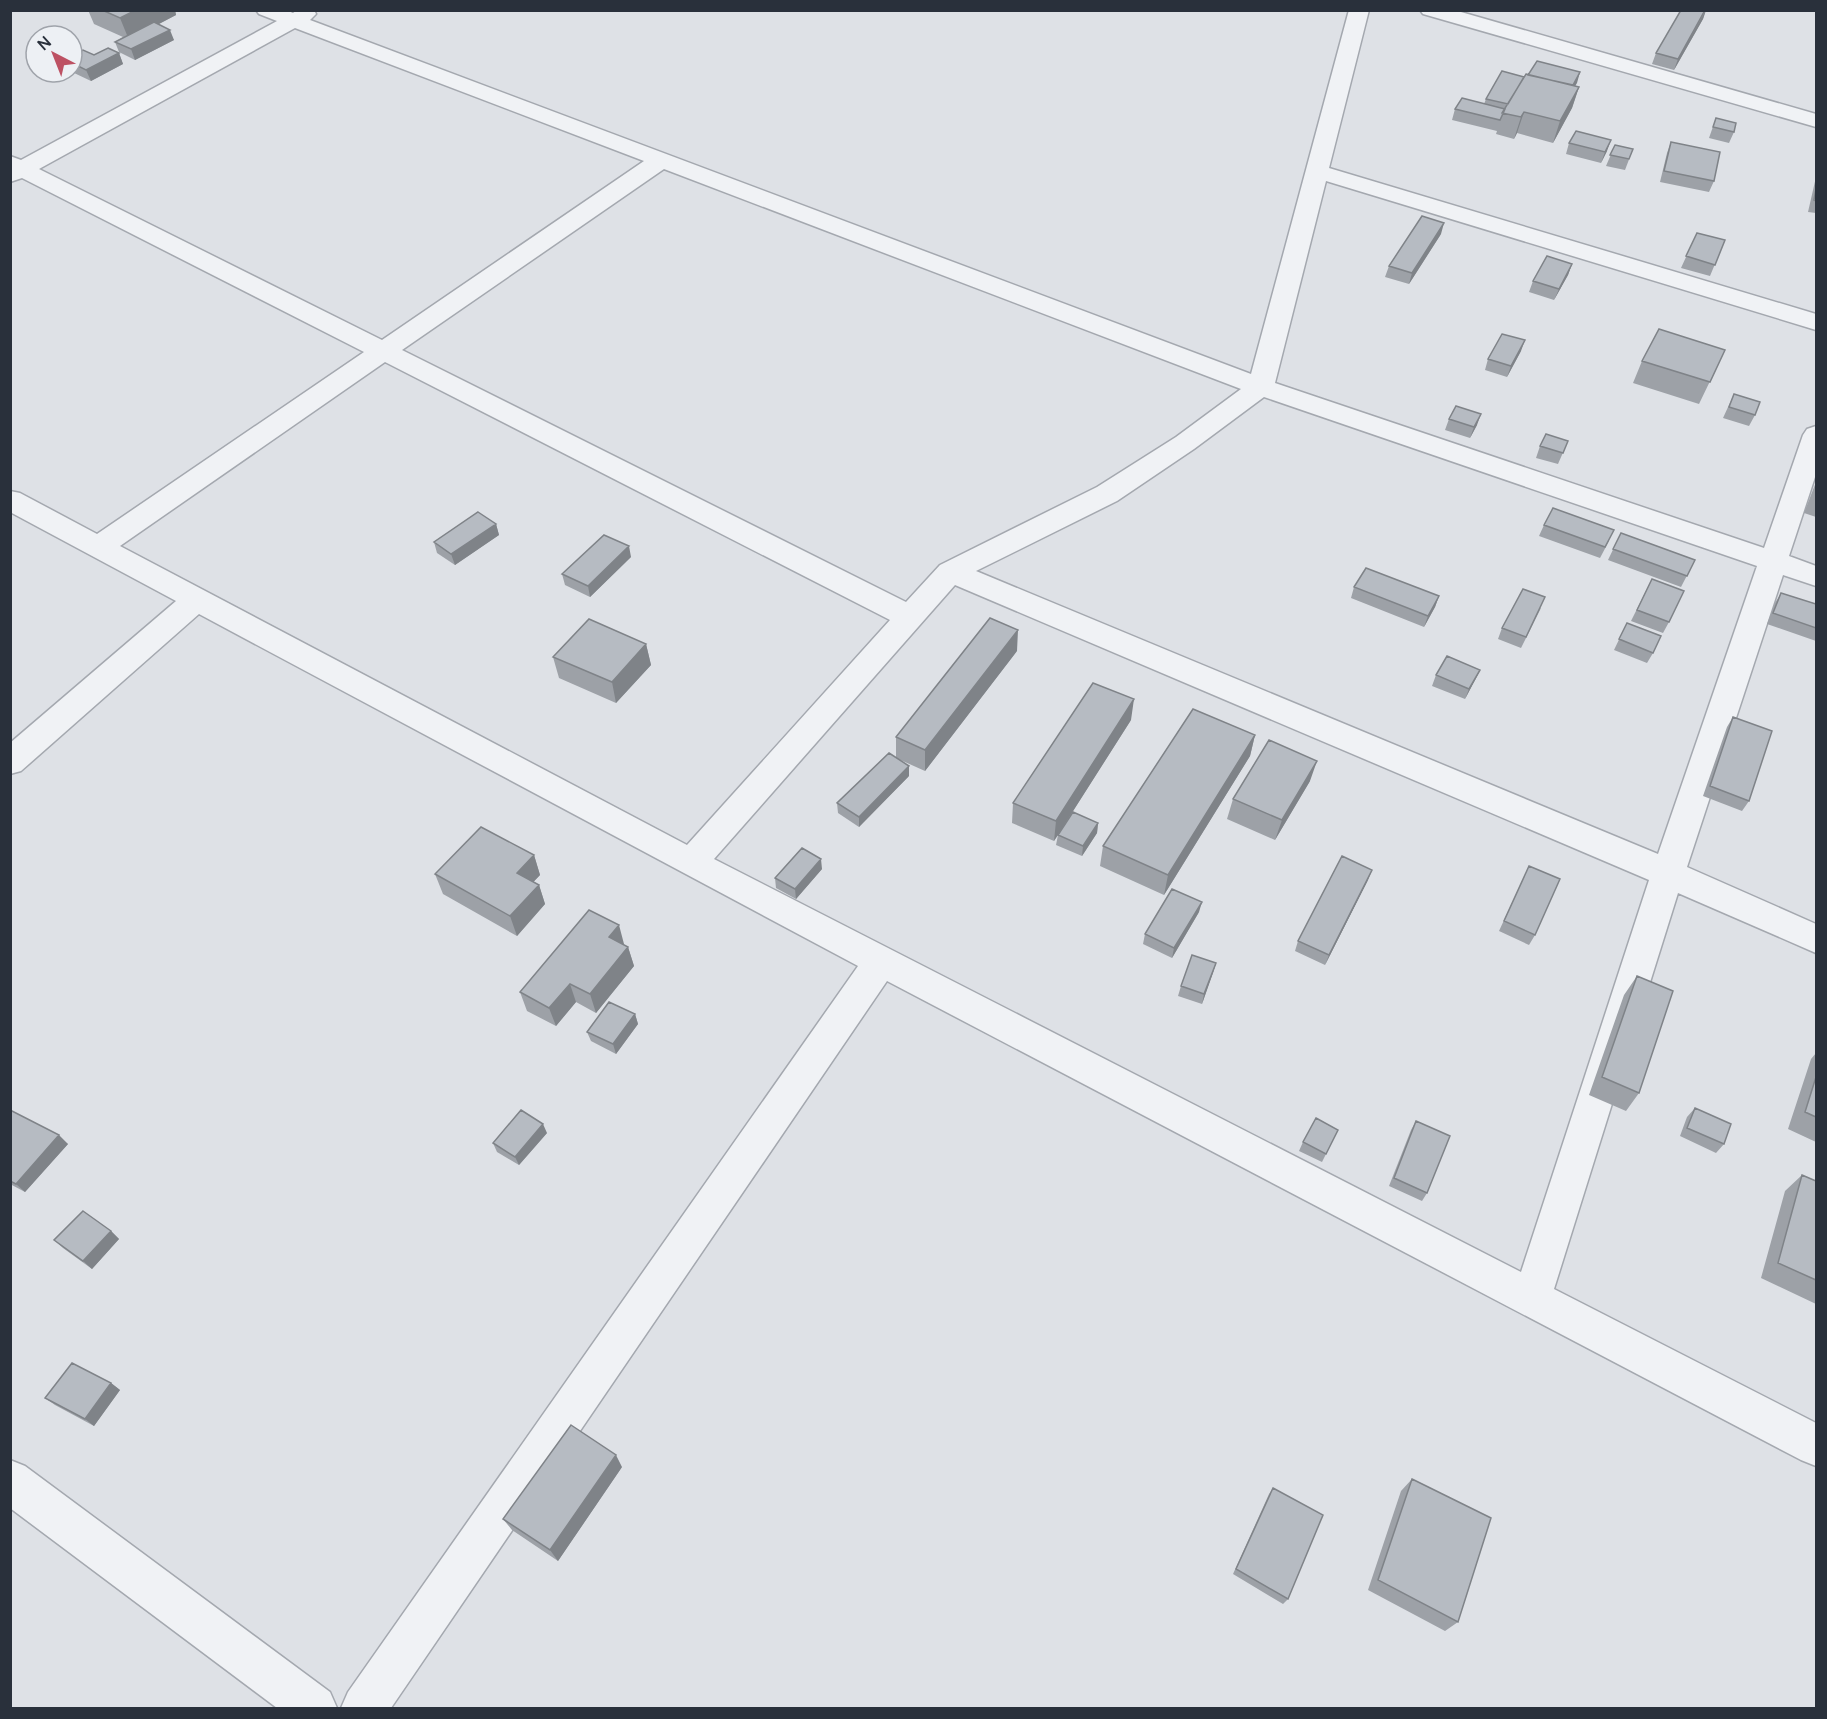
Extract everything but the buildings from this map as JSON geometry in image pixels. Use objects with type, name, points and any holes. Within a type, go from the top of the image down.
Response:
[{"type":"street","points":[[266,10],[303,16],[661,160],[1261,387],[1816,576]]},
{"type":"street","points":[[691,863],[950,572],[1107,494],[1185,443],[1261,387],[1359,10]]},
{"type":"street","points":[[1430,10],[1816,121]]},
{"type":"street","points":[[14,169],[303,16]]},
{"type":"street","points":[[99,547],[661,160]]},
{"type":"street","points":[[14,169],[384,351],[910,617]]},
{"type":"street","points":[[1317,171],[1816,322]]},
{"type":"street","points":[[1532,1297],[1668,873],[1816,435]]},
{"type":"street","points":[[10,500],[691,863],[1816,1444]]},
{"type":"street","points":[[950,572],[1668,873],[1816,939]]},
{"type":"street","points":[[10,762],[197,599]]},
{"type":"street","points":[[364,1708],[881,961]]},
{"type":"street","points":[[10,1481],[315,1708]]}]
